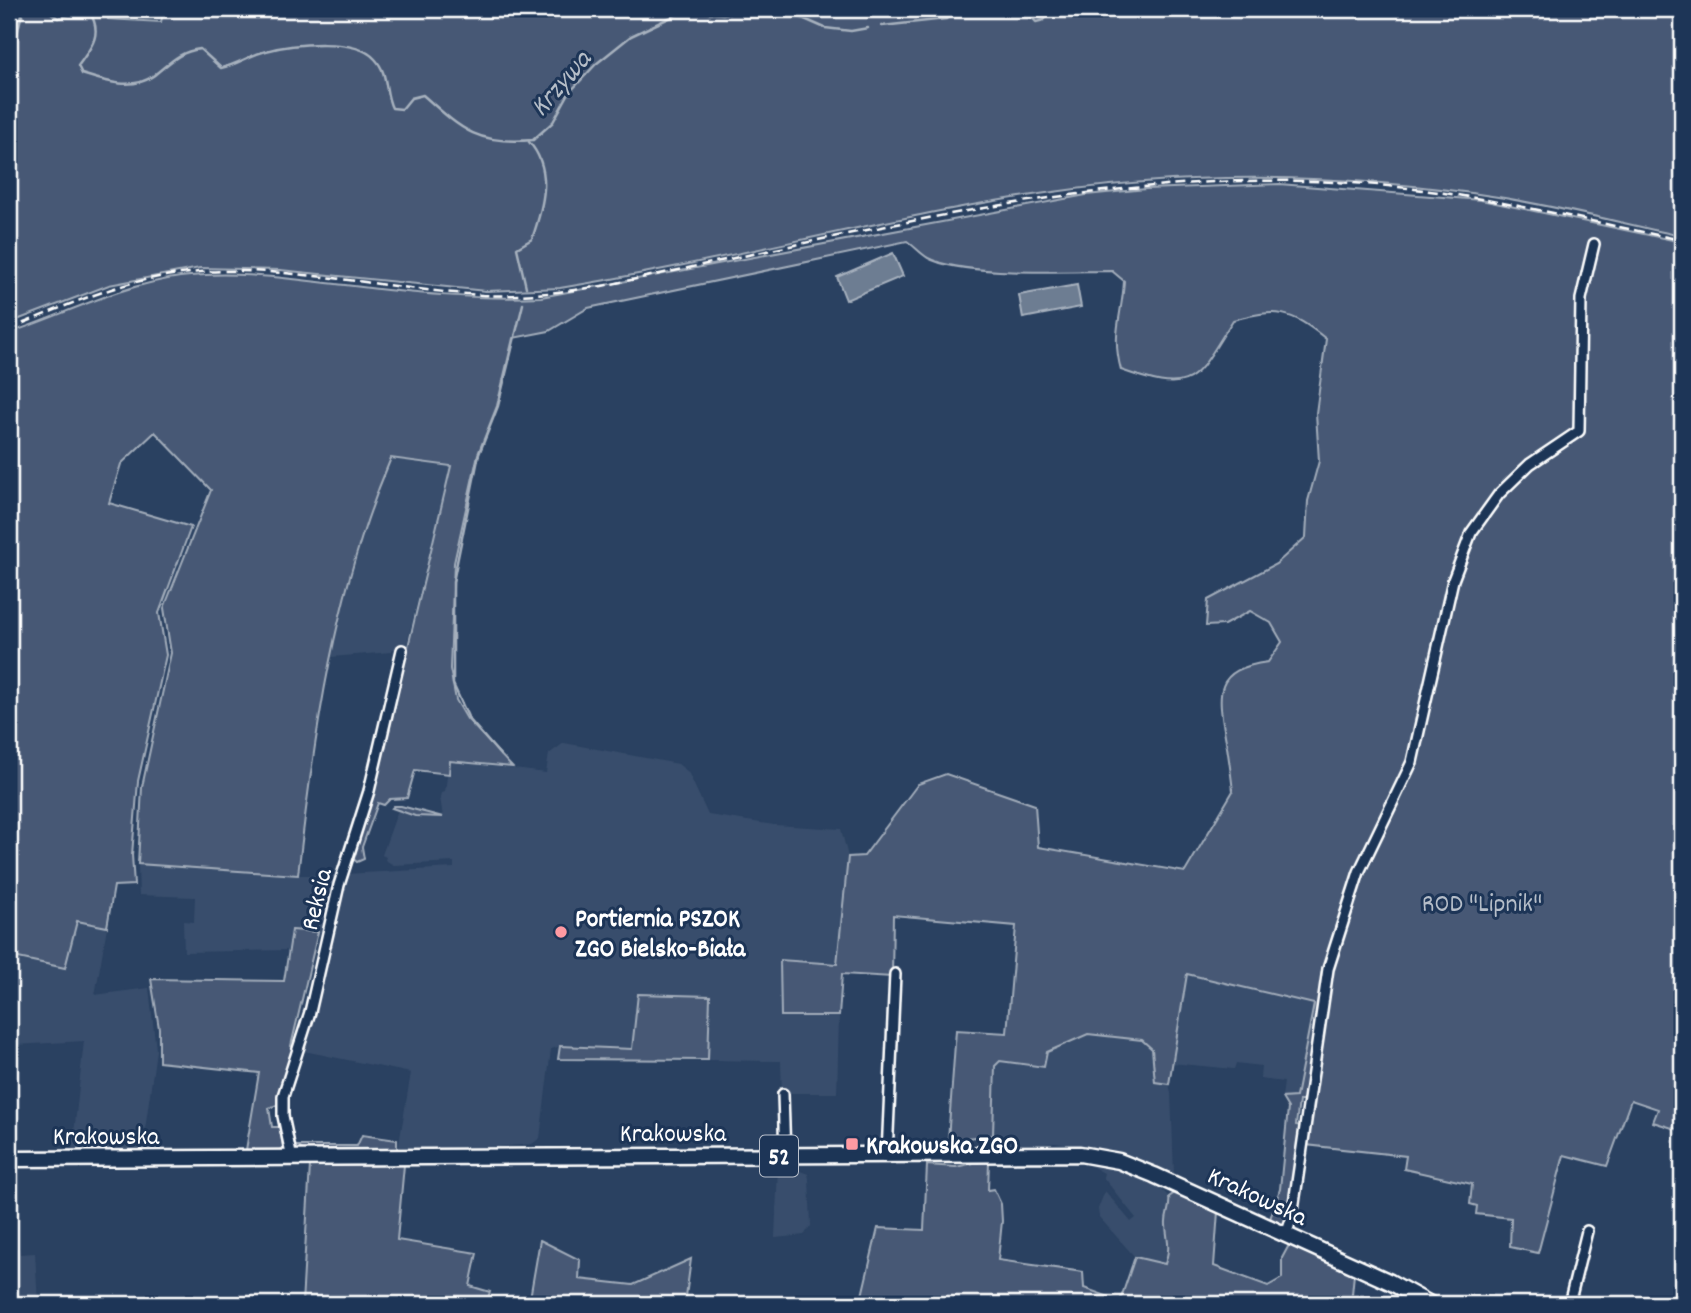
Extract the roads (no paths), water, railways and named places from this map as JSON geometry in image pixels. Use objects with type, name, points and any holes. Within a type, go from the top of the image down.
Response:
[{"type":"main road","name":"Krakowska","points":[[9,1159],[1062,1153],[1096,1156],[1142,1169],[1390,1282],[1430,1304]]},
{"type":"street","points":[[1286,1235],[1292,1217],[1320,1006],[1335,940],[1359,872],[1412,762],[1440,645],[1445,606],[1471,533],[1514,478],[1579,431],[1581,299],[1594,244]]},
{"type":"street","name":"Reksia","points":[[292,1159],[283,1115],[283,1096],[310,1012],[339,885],[369,791],[402,650]]},
{"type":"street","points":[[887,1155],[895,974]]},
{"type":"street","points":[[783,1094],[785,1156]]},
{"type":"street","points":[[1569,1304],[1587,1231]]},
{"type":"waterway","name":"Krzywa","points":[[9,66],[25,9]]},
{"type":"waterway","name":"Krzywa","points":[[46,9],[58,18],[78,12],[90,13],[96,28],[95,35],[78,66],[82,74],[99,79],[127,84],[145,81],[180,55],[192,50],[200,49],[221,68],[277,48],[323,44],[354,47],[366,52],[379,65],[392,108],[402,109],[411,98],[423,95],[460,126],[484,137],[514,141],[533,140],[553,122],[569,93],[596,64],[631,36],[684,11],[723,14],[749,10],[773,17],[793,14],[825,28],[851,31],[868,28]]},
{"type":"waterway","name":"Krzywa","points":[[882,26],[946,19],[959,9]]},
{"type":"waterway","name":"Krzywa","points":[[1025,9],[1036,22],[1044,20],[1054,9]]},
{"type":"waterway","points":[[526,287],[517,248],[532,239],[544,189],[542,164],[529,142]]},
{"type":"waterway","points":[[500,755],[469,719],[453,684],[453,582],[479,454],[498,406],[523,304]]},
{"type":"railway","points":[[9,329],[114,288],[180,274],[255,271],[481,295],[542,293],[602,286],[974,210],[1068,195],[1163,185],[1257,181],[1352,183],[1394,187],[1518,206],[1682,240]]},
{"type":"place","name":"Portiernia PSZOK ZGO Bielsko-Biała","points":[[561,932]]},
{"type":"place","name":"Krakowska ZGO","points":[[852,1144]]},
{"type":"park label","name":"ROD \"Lipnik\"","points":[[1482,902]]}]
